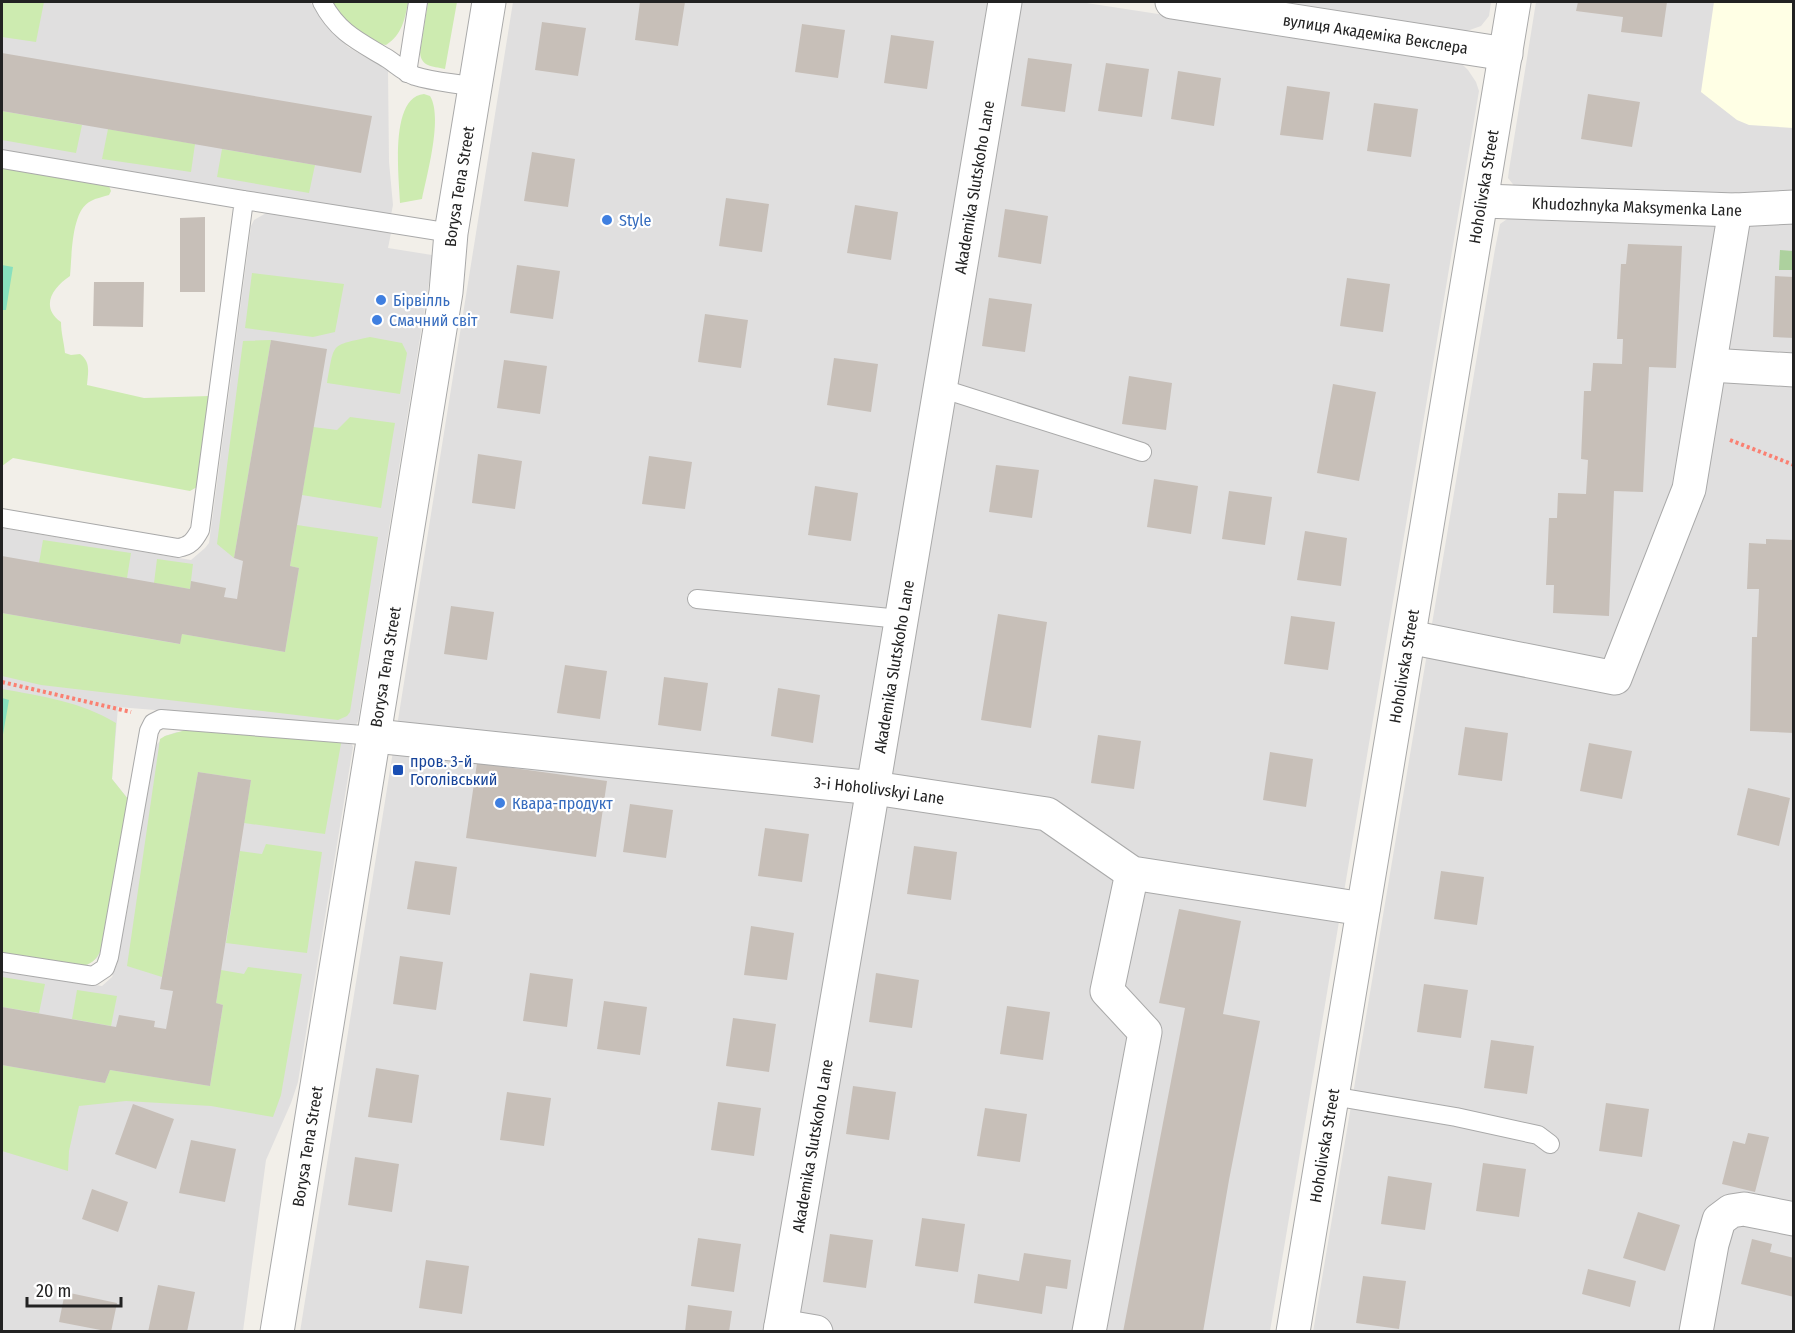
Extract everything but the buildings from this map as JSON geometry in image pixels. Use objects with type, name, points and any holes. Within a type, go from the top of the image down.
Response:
[{"type":"street","name":"Borysa Tena Street","points":[[277,1332],[446,292],[451,233],[489,2]]},
{"type":"street","name":"Akademika Slutskoho Lane","points":[[780,1329],[874,788],[900,619],[1005,2]]},
{"type":"street","name":"вулиця Академіка Векслера","points":[[1172,2],[1506,54]]},
{"type":"street","name":"Hoholivska Street","points":[[1293,1332],[1483,201],[1514,2]]},
{"type":"street","name":"Khudozhnyka Maksymenka Lane","points":[[1483,201],[1735,210],[1794,207]]},
{"type":"street","points":[[1409,637],[1615,678],[1689,489],[1735,210]]},
{"type":"street","points":[[1710,365],[1794,370]]},
{"type":"street","name":"3-i Hoholivskyi Lane","points":[[375,736],[874,788],[1047,814],[1132,873],[1363,909]]},
{"type":"street","points":[[1089,1332],[1145,1032],[1107,991],[1132,873]]},
{"type":"street","points":[[1696,1332],[1712,1244],[1719,1220],[1731,1211],[1744,1209],[1794,1219]]},
{"type":"street","points":[[780,1329],[816,1332]]},
{"type":"lane","points":[[322,2],[336,21],[358,42],[387,58],[406,73],[474,87]]},
{"type":"lane","points":[[406,73],[418,2]]},
{"type":"lane","points":[[2,159],[451,233]]},
{"type":"lane","points":[[2,518],[178,548],[194,541],[200,530],[244,200]]},
{"type":"lane","points":[[940,388],[1142,452]]},
{"type":"lane","points":[[697,599],[900,619]]},
{"type":"lane","points":[[2,962],[93,976],[105,968],[110,957],[149,731],[153,723],[161,719],[375,736]]},
{"type":"lane","points":[[1332,1096],[1456,1117],[1538,1135],[1551,1144]]},
{"type":"path","points":[[1700,428],[1794,465]]},
{"type":"path","points":[[2,682],[161,719]]},
{"type":"shaded area","points":[[2,2],[310,2],[331,30],[348,47],[388,70],[389,162],[393,205],[391,215],[2,150]]},
{"type":"shaded area","points":[[513,2],[1080,2],[1451,59],[1461,63],[1476,82],[1479,91],[1270,1331],[300,1332]]},
{"type":"shaded area","points":[[1267,2],[1491,2],[1489,16],[1481,26],[1464,32]]},
{"type":"shaded area","points":[[1536,2],[1793,2],[1793,192],[1722,194],[1516,188],[1508,178]]},
{"type":"shaded area","points":[[1714,2],[1793,2],[1793,128],[1749,125],[1737,120],[1701,92]]},
{"type":"shaded area","points":[[268,212],[391,233],[388,248],[432,255],[433,258],[358,721],[356,725],[351,726],[118,707],[112,779],[128,799],[100,952],[97,958],[87,965],[2,953],[2,528],[191,560],[205,548],[209,543],[251,226],[254,220]]},
{"type":"shaded area","points":[[1510,217],[1793,222],[1793,1331],[1313,1332],[1495,249],[1500,224]]},
{"type":"shaded area","points":[[177,732],[351,743],[353,747],[298,1082],[266,1160],[243,1331],[2,1331],[2,970],[102,986],[112,977],[117,964],[132,884],[155,746],[165,736]]},
{"type":"green space","points":[[2,2],[44,2],[36,42],[2,37]]},
{"type":"green space","points":[[332,2],[408,2],[399,31],[386,45],[369,40],[362,35]]},
{"type":"green space","points":[[428,2],[457,2],[445,69],[428,65],[422,61],[420,52]]},
{"type":"green space","points":[[424,94],[430,96],[434,105],[435,117],[433,146],[422,199],[400,203],[398,140],[401,123],[405,109],[413,99]]},
{"type":"green space","points":[[2,111],[82,125],[76,153],[2,140]]},
{"type":"green space","points":[[108,129],[195,144],[191,172],[102,159]]},
{"type":"green space","points":[[222,149],[315,165],[309,193],[217,177]]},
{"type":"green space","points":[[2,168],[109,186],[111,191],[109,195],[91,201],[84,206],[80,214],[72,246],[70,276],[54,292],[50,304],[51,310],[61,322],[65,353],[80,354],[86,360],[87,385],[144,398],[209,396],[197,487],[190,491],[13,458],[2,466]]},
{"type":"green space","points":[[1780,250],[1793,251],[1793,270],[1779,270]]},
{"type":"green space","points":[[2,265],[13,267],[6,310],[2,310]]},
{"type":"green space","points":[[252,273],[344,284],[335,332],[313,337],[245,328]]},
{"type":"green space","points":[[370,337],[402,343],[407,353],[400,394],[327,383],[331,360],[336,348],[347,342]]},
{"type":"green space","points":[[271,340],[234,558],[217,544],[243,341]]},
{"type":"green space","points":[[350,417],[395,423],[381,508],[302,495],[313,427],[337,430]]},
{"type":"green space","points":[[297,525],[378,537],[350,712],[347,716],[338,720],[41,685],[2,676],[2,613],[179,644],[182,634],[285,652],[299,568],[290,566]]},
{"type":"green space","points":[[43,540],[131,553],[127,578],[39,563]]},
{"type":"green space","points":[[157,559],[193,564],[190,589],[154,583]]},
{"type":"green space","points":[[2,689],[75,705],[116,723],[112,779],[128,799],[100,952],[92,962],[81,966],[2,953]]},
{"type":"green space","points":[[2,698],[9,700],[2,740]]},
{"type":"green space","points":[[189,729],[342,738],[325,834],[244,823],[251,780],[198,772],[162,977],[127,966],[160,739]]},
{"type":"green space","points":[[266,844],[322,852],[307,953],[226,943],[240,851],[262,854]]},
{"type":"green space","points":[[248,967],[302,974],[281,1095],[273,1117],[211,1106],[126,1101],[79,1106],[69,1151],[68,1171],[2,1151],[2,1065],[105,1083],[110,1070],[210,1086],[223,1005],[216,1003],[221,970],[244,974]]},
{"type":"green space","points":[[2,977],[45,984],[39,1013],[2,1007]]},
{"type":"green space","points":[[77,990],[117,996],[111,1026],[72,1019]]},
{"type":"place","name":"Style","points":[[607,220]]},
{"type":"place","name":"Бірвілль","points":[[381,300]]},
{"type":"place","name":"Смачний світ","points":[[377,320]]},
{"type":"place","name":"пров. 3-й Гоголівський","points":[[398,770]]},
{"type":"place","name":"Квара-продукт","points":[[500,803]]}]
